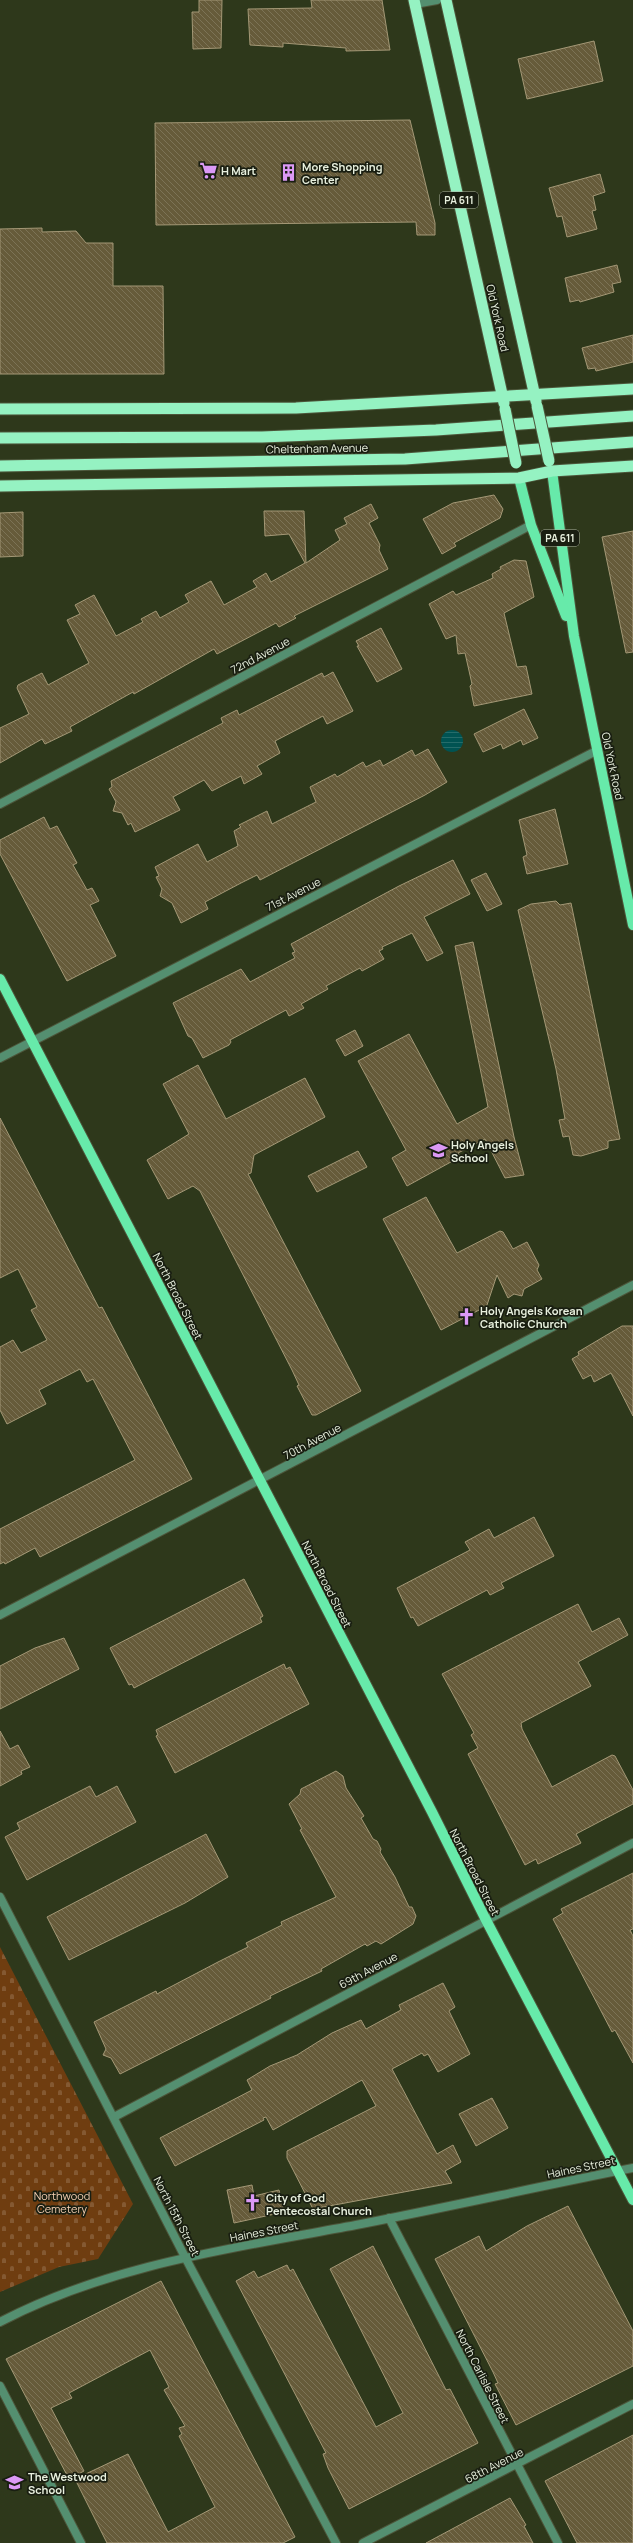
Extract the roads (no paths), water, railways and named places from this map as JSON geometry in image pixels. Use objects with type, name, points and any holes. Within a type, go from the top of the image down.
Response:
[{"type":"highway","name":"Old York Road","points":[[446,0],[550,466]]},
{"type":"highway","name":"Old York Road","points":[[414,2],[503,397],[519,478]]},
{"type":"highway","points":[[0,409],[296,408],[633,389]]},
{"type":"highway","name":"Cheltenham Avenue","points":[[0,438],[262,437],[436,430],[633,416]]},
{"type":"highway","name":"Cheltenham Avenue","points":[[0,466],[405,459],[633,442]]},
{"type":"highway","points":[[0,486],[519,478],[550,466],[633,466]]},
{"type":"main road","name":"Old York Road","points":[[550,466],[574,636],[596,751],[633,925]]},
{"type":"main road","name":"Old York Road","points":[[519,478],[531,525],[574,636]]},
{"type":"main road","name":"North Broad Street","points":[[0,979],[486,1920],[633,2200]]},
{"type":"street","points":[[414,2],[437,0]]},
{"type":"street","name":"72nd Avenue","points":[[0,804],[531,525]]},
{"type":"street","name":"71st Avenue","points":[[0,1058],[596,751]]},
{"type":"street","name":"70th Avenue","points":[[0,1615],[633,1285]]},
{"type":"street","name":"69th Avenue","points":[[114,2117],[633,1843]]},
{"type":"street","name":"North 15th Street","points":[[0,1897],[185,2257],[336,2543]]},
{"type":"street","name":"Haines Street","points":[[0,2322],[66,2292],[126,2272],[185,2257],[389,2218],[633,2168]]},
{"type":"street","name":"North Carlisle Street","points":[[389,2218],[558,2543]]},
{"type":"street","points":[[0,2386],[81,2543]]},
{"type":"street","name":"68th Avenue","points":[[363,2543],[633,2404]]},
{"type":"water","points":[[452,730],[456,731],[462,737],[462,745],[456,751],[452,752],[448,751],[442,745],[441,741],[442,737],[448,731]]},
{"type":"place","name":"H Mart","points":[[208,170]]},
{"type":"place","name":"More Shopping Center","points":[[289,172]]},
{"type":"place","name":"Holy Angels School","points":[[438,1150]]},
{"type":"place","name":"Holy Angels Korean Catholic Church","points":[[467,1316]]},
{"type":"place","name":"City of God Pentecostal Church","points":[[253,2203]]},
{"type":"place","name":"The Westwood School","points":[[15,2482]]},
{"type":"park label","name":"Northwood Cemetery","points":[[62,2201]]}]
